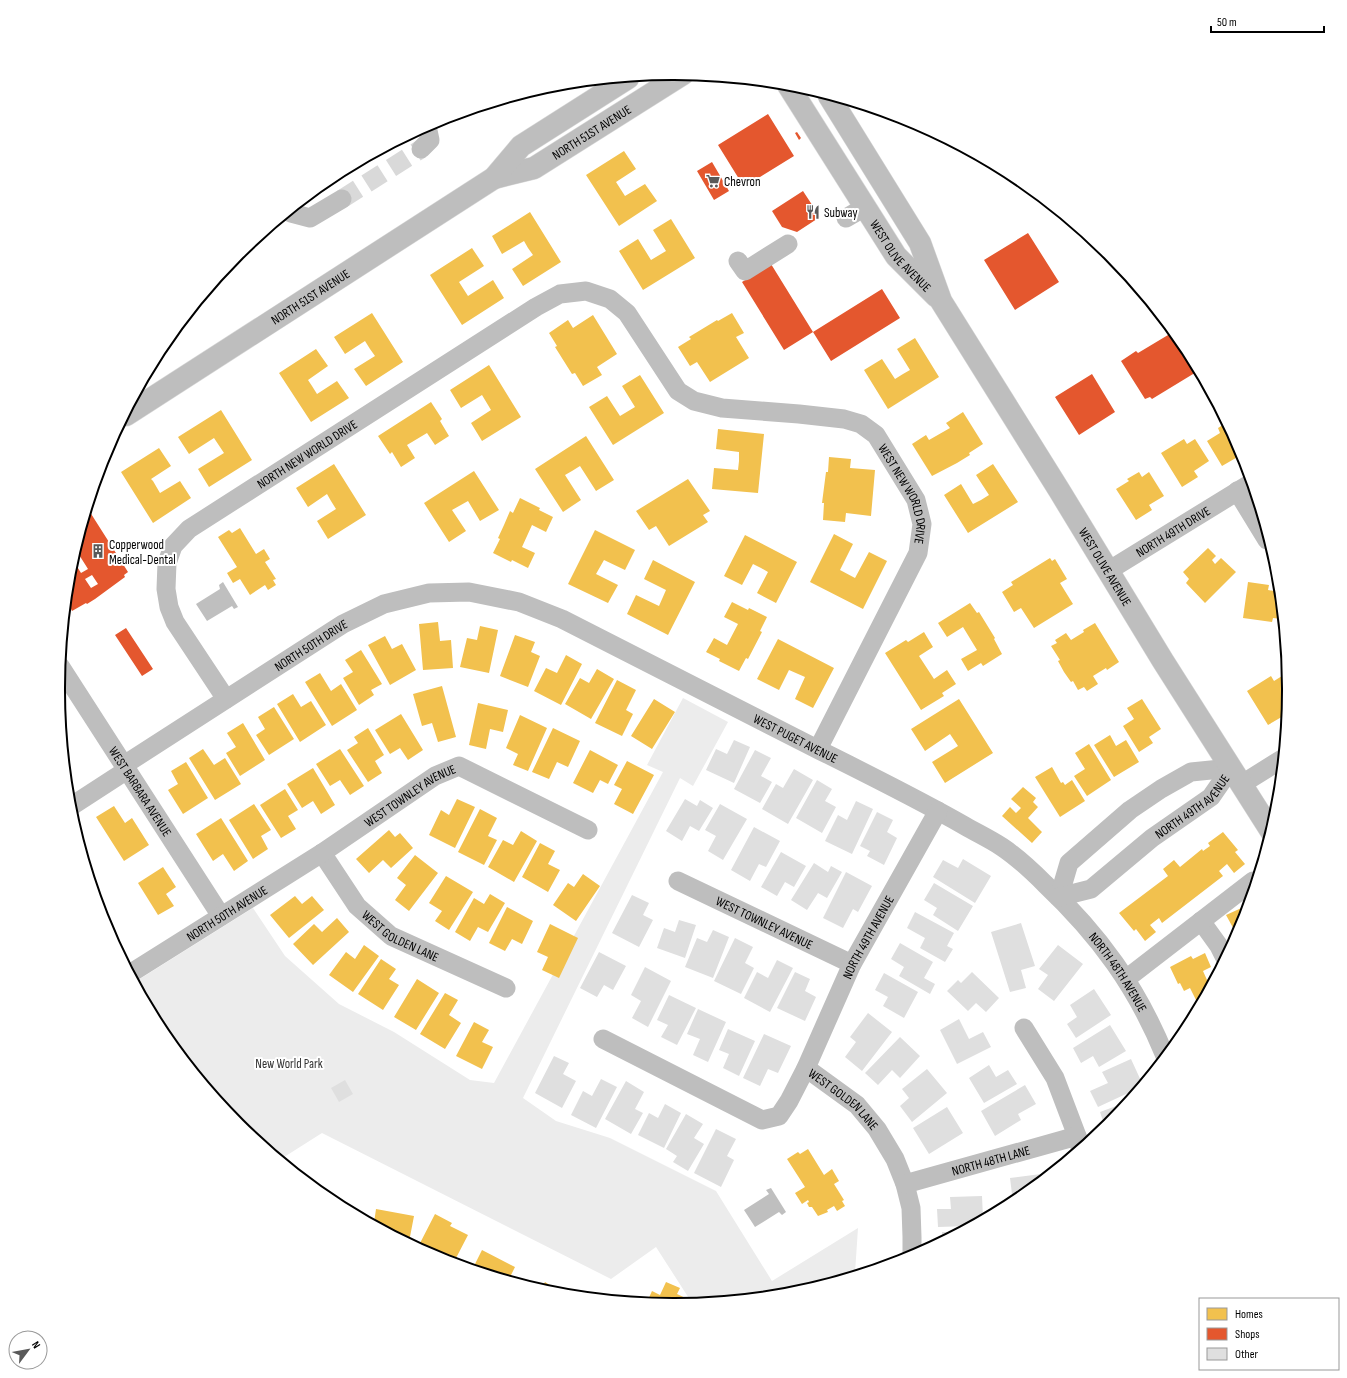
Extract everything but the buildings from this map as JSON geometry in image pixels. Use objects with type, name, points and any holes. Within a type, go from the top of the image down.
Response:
[{"type":"main road","name":"NORTH 51ST AVENUE","points":[[494,178],[534,168],[674,80]]},
{"type":"main road","name":"NORTH 51ST AVENUE","points":[[134,409],[494,178],[521,146],[619,83]]},
{"type":"main road","name":"WEST OLIVE AVENUE","points":[[792,92],[896,256],[941,302],[1266,824]]},
{"type":"main road","name":"WEST OLIVE AVENUE","points":[[831,101],[920,242],[941,302]]},
{"type":"street","points":[[421,149],[430,140],[428,132]]},
{"type":"street","points":[[294,214],[310,218],[342,198]]},
{"type":"street","points":[[846,218],[865,207]]},
{"type":"street","points":[[738,261],[745,271],[788,244]]},
{"type":"street","name":"NORTH NEW WORLD DRIVE","points":[[226,699],[175,622],[169,607],[166,589],[166,563],[173,546],[178,540],[189,528],[536,307],[560,294],[586,291],[594,294]]},
{"type":"street","name":"WEST NEW WORLD DRIVE","points":[[594,294],[610,299],[627,313],[678,391],[694,401],[722,408],[844,419],[861,424],[876,435],[916,500],[922,524],[918,553],[818,750]]},
{"type":"street","name":"NORTH 49TH DRIVE","points":[[1108,571],[1244,487],[1257,519]]},
{"type":"street","name":"NORTH 50TH DRIVE","points":[[76,803],[226,699],[343,624],[384,604],[428,593],[468,592],[520,602]]},
{"type":"street","name":"WEST PUGET AVENUE","points":[[520,602],[562,619],[938,811],[1002,847],[1030,869],[1059,897]]},
{"type":"street","name":"WEST BARBARA AVENUE","points":[[65,674],[221,916]]},
{"type":"street","name":"NORTH 49TH AVENUE","points":[[1059,897],[1091,889],[1152,838],[1210,797],[1236,776],[1278,761]]},
{"type":"street","name":"WEST TOWNLEY AVENUE","points":[[322,852],[435,776],[459,766],[588,830]]},
{"type":"street","name":"NORTH 49TH AVENUE","points":[[1059,897],[1069,863],[1130,810],[1161,789],[1191,772],[1236,776]]},
{"type":"street","name":"NORTH 49TH AVENUE","points":[[806,1068],[852,964],[938,811]]},
{"type":"street","name":"NORTH 50TH AVENUE","points":[[135,971],[322,852]]},
{"type":"street","name":"WEST GOLDEN LANE","points":[[322,852],[357,906],[391,936],[506,988]]},
{"type":"street","name":"WEST TOWNLEY AVENUE","points":[[678,881],[852,964]]},
{"type":"street","points":[[1126,979],[1251,883]]},
{"type":"street","name":"NORTH 48TH AVENUE","points":[[1059,897],[1086,925],[1126,979],[1139,1000],[1156,1033],[1163,1050]]},
{"type":"street","points":[[1201,922],[1219,946],[1222,952]]},
{"type":"street","points":[[1024,1028],[1055,1078],[1079,1142]]},
{"type":"street","name":"WEST GOLDEN LANE","points":[[603,1039],[762,1120],[779,1116],[789,1101],[806,1068],[857,1105],[877,1129],[895,1159],[905,1184],[911,1208],[912,1248]]},
{"type":"street","name":"NORTH 48TH LANE","points":[[905,1184],[1079,1142]]},
{"type":"green space","name":"New World Park","points":[[683,698],[728,722],[693,786],[680,778],[523,1098],[556,1121],[610,1138],[716,1191],[772,1281],[858,1228],[855,1269],[831,1277],[792,1286],[753,1292],[688,1297],[656,1247],[611,1279],[322,1133],[285,1157],[243,1119],[216,1090],[168,1027],[139,979],[253,908],[285,956],[339,1004],[394,1032],[470,1080],[494,1083],[663,772],[647,765]]},
{"type":"shaded area","points":[[223,582],[238,607],[234,609],[232,606],[207,621],[196,604],[220,589],[219,585]]},
{"type":"shaded area","points":[[771,1188],[786,1212],[782,1215],[779,1212],[755,1227],[744,1210],[769,1194],[766,1190]]},
{"type":"tunnel","points":[[342,199],[421,149]]},
{"type":"place","name":"Chevron","points":[[713,181]]},
{"type":"place","name":"Subway","points":[[813,212]]},
{"type":"place","name":"Copperwood Medical-Dental","points":[[98,551]]}]
